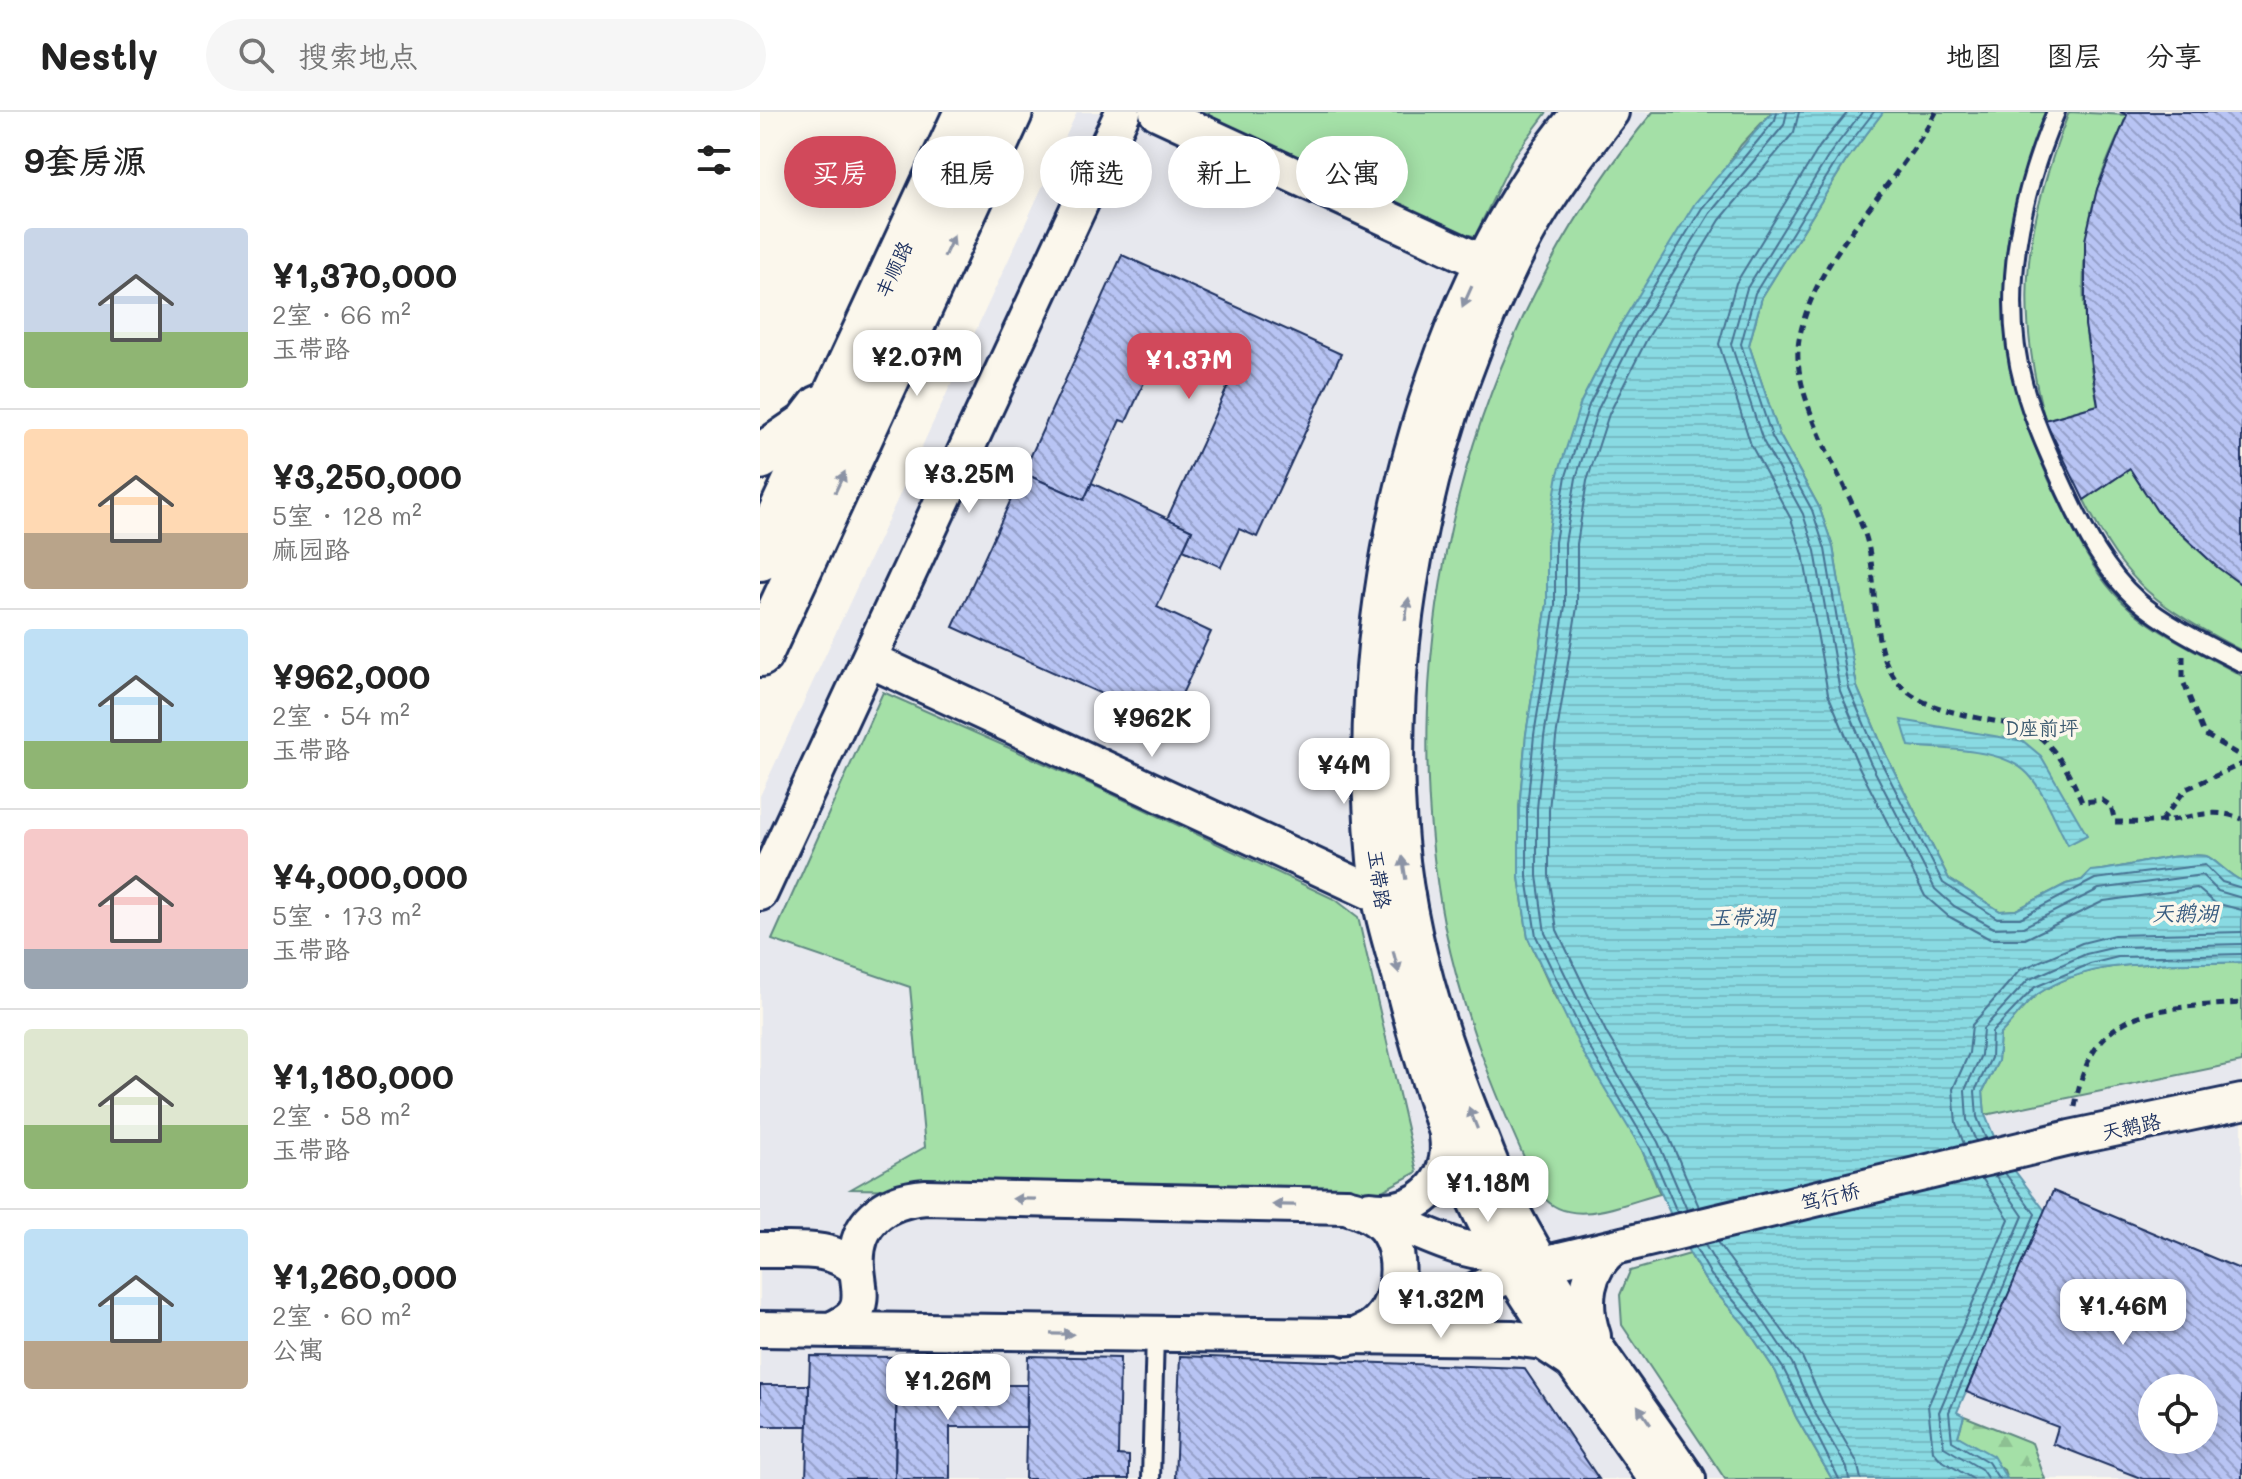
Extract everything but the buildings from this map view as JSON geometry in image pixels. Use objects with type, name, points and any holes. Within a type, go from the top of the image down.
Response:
[{"type":"main road","name":"丰顺路","points":[[760,654],[771,558],[788,510],[853,356],[967,112]]},
{"type":"main road","points":[[788,510],[1010,112]]},
{"type":"main road","points":[[760,457],[807,425],[853,356]]},
{"type":"street","points":[[760,893],[1123,112]]},
{"type":"street","points":[[1157,112],[1495,268]]},
{"type":"street","name":"玉带路","points":[[1580,112],[1523,193],[1495,268],[1448,339],[1418,430],[1394,529],[1380,612],[1372,752],[1373,827],[1379,896],[1423,1064],[1446,1130],[1482,1216],[1525,1261],[1548,1326],[1595,1366],[1656,1479]]},
{"type":"street","points":[[1525,1261],[1510,1209],[1455,1074],[1432,1005],[1410,910],[1400,842],[1397,773],[1405,622],[1417,546],[1451,415],[1489,312],[1495,268],[1527,233],[1569,167],[1611,112]]},
{"type":"street","points":[[870,660],[1410,910]]},
{"type":"street","points":[[2018,1144],[2072,1123],[2242,1089]]},
{"type":"street","name":"天鹅路","points":[[2018,1144],[2242,1102]]},
{"type":"street","points":[[831,1330],[855,1314],[859,1303],[858,1242],[869,1223],[884,1207],[902,1199],[1346,1206],[1394,1211],[1424,1200],[1442,1174],[1448,1145],[1446,1130]]},
{"type":"street","name":"笃行桥","points":[[1525,1261],[2018,1144]]},
{"type":"street","points":[[1346,1206],[1381,1214],[1459,1249],[1525,1261]]},
{"type":"street","points":[[1346,1206],[1372,1216],[1386,1229],[1394,1250],[1397,1273],[1393,1301],[1381,1320],[1367,1332],[1346,1338]]},
{"type":"street","points":[[1510,1209],[1541,1237],[1554,1241],[1618,1240]]},
{"type":"street","points":[[1595,1366],[1587,1317],[1587,1292],[1600,1258],[1618,1240]]},
{"type":"street","points":[[760,1250],[839,1255],[858,1277],[874,1313],[906,1331]]},
{"type":"street","points":[[1346,1338],[1398,1327],[1525,1261]]},
{"type":"street","points":[[760,1329],[1530,1340],[1595,1366],[1688,1479]]},
{"type":"lane","points":[[2056,112],[2035,168],[2016,253],[2014,296],[2023,384],[2060,478],[2103,561],[2140,602],[2242,663]]},
{"type":"lane","points":[[828,1252],[848,1245],[869,1223]]},
{"type":"lane","points":[[1151,1479],[1155,1335]]},
{"type":"path","points":[[1936,112],[1896,175],[1832,261],[1811,302],[1798,342],[1801,379],[1811,410],[1866,536],[1874,603],[1891,674],[1903,689],[1925,703],[2027,728],[2041,736],[2071,776],[2082,802],[2102,800],[2111,806],[2115,822],[2161,821],[2208,811],[2225,811],[2242,819]]},
{"type":"path","points":[[2189,634],[2182,660],[2183,681],[2204,734],[2242,757]]},
{"type":"path","points":[[2161,821],[2186,789],[2242,764]]},
{"type":"path","points":[[2072,1123],[2088,1055],[2115,1026],[2167,1011],[2242,1003]]},
{"type":"shaded area","points":[[1077,112],[2242,112],[2242,1479],[760,1479],[760,796],[1040,192],[1040,208],[1152,208],[1152,136],[1066,136]]},
{"type":"green space","points":[[1180,112],[1547,112],[1514,156],[1475,236],[1439,231],[1389,208],[1408,208],[1408,136],[1296,136],[1296,165],[1280,158],[1280,136],[1232,136]]},
{"type":"green space","points":[[1653,112],[1772,112],[1741,145],[1621,324],[1581,402],[1547,542],[1547,604],[1526,735],[1519,809],[1519,877],[1528,938],[1553,993],[1642,1150],[1660,1194],[1614,1208],[1581,1213],[1552,1205],[1541,1194],[1498,1097],[1462,997],[1445,928],[1430,820],[1428,712],[1437,603],[1459,497],[1491,393],[1535,294],[1589,199]]},
{"type":"green space","name":"D座前坪","points":[[1883,112],[2047,112],[2028,162],[2015,211],[2008,261],[2007,310],[2012,359],[2023,408],[2039,457],[2061,505],[2084,551],[2106,583],[2127,606],[2158,629],[2242,676],[2242,881],[2206,856],[2179,856],[2091,871],[2082,880],[2066,884],[2016,910],[2000,911],[1949,879],[1886,755],[1857,687],[1833,547],[1819,507],[1779,434],[1749,345],[1762,297],[1846,161]]},
{"type":"green space","points":[[2069,112],[2127,115],[2100,180],[2086,244],[2085,324],[2098,405],[2045,420],[2029,338],[2029,264],[2043,191]]},
{"type":"green space","points":[[2130,469],[2180,533],[2242,585],[2242,651],[2188,621],[2148,591],[2115,554],[2100,530],[2084,500]]},
{"type":"green space","points":[[883,692],[1095,786],[1336,900],[1358,917],[1417,1172],[1371,1197],[851,1189],[925,1147],[910,987],[772,940]]},
{"type":"green space","points":[[2242,962],[2242,1062],[1985,1115],[1983,1091],[1998,1061],[2000,1034],[2038,994],[2061,981],[2111,967]]},
{"type":"green space","points":[[1690,1254],[1705,1280],[1744,1324],[1776,1372],[1796,1417],[1832,1479],[1725,1479],[1622,1325],[1620,1295],[1630,1271]]},
{"type":"green space","points":[[1964,1416],[2032,1443],[2045,1479],[2007,1479],[2004,1470],[1958,1436]]},
{"type":"water","name":"玉带湖","points":[[1772,112],[1883,112],[1846,161],[1762,297],[1749,345],[1779,434],[1819,507],[1833,547],[1857,687],[1886,755],[1949,879],[2000,911],[2016,910],[2066,884],[2082,880],[2091,871],[2179,856],[2206,856],[2242,881],[2242,962],[2137,964],[2085,973],[2061,981],[2038,994],[2000,1034],[1998,1061],[1983,1091],[1985,1115],[2000,1151],[2045,1211],[1957,1412],[1964,1416],[1958,1436],[1993,1456],[2007,1479],[1832,1479],[1796,1417],[1776,1372],[1744,1324],[1705,1280],[1682,1240],[1642,1150],[1581,1049],[1528,938],[1519,877],[1519,809],[1526,734],[1547,604],[1547,542],[1558,474],[1581,402],[1621,324],[1695,203]]},
{"type":"water","points":[[1901,720],[2023,741],[2041,756],[2087,835],[2068,845],[2040,790],[2017,765],[1972,751],[1909,746]]},
{"type":"water label","name":"天鹅湖","points":[[2185,912]]}]
